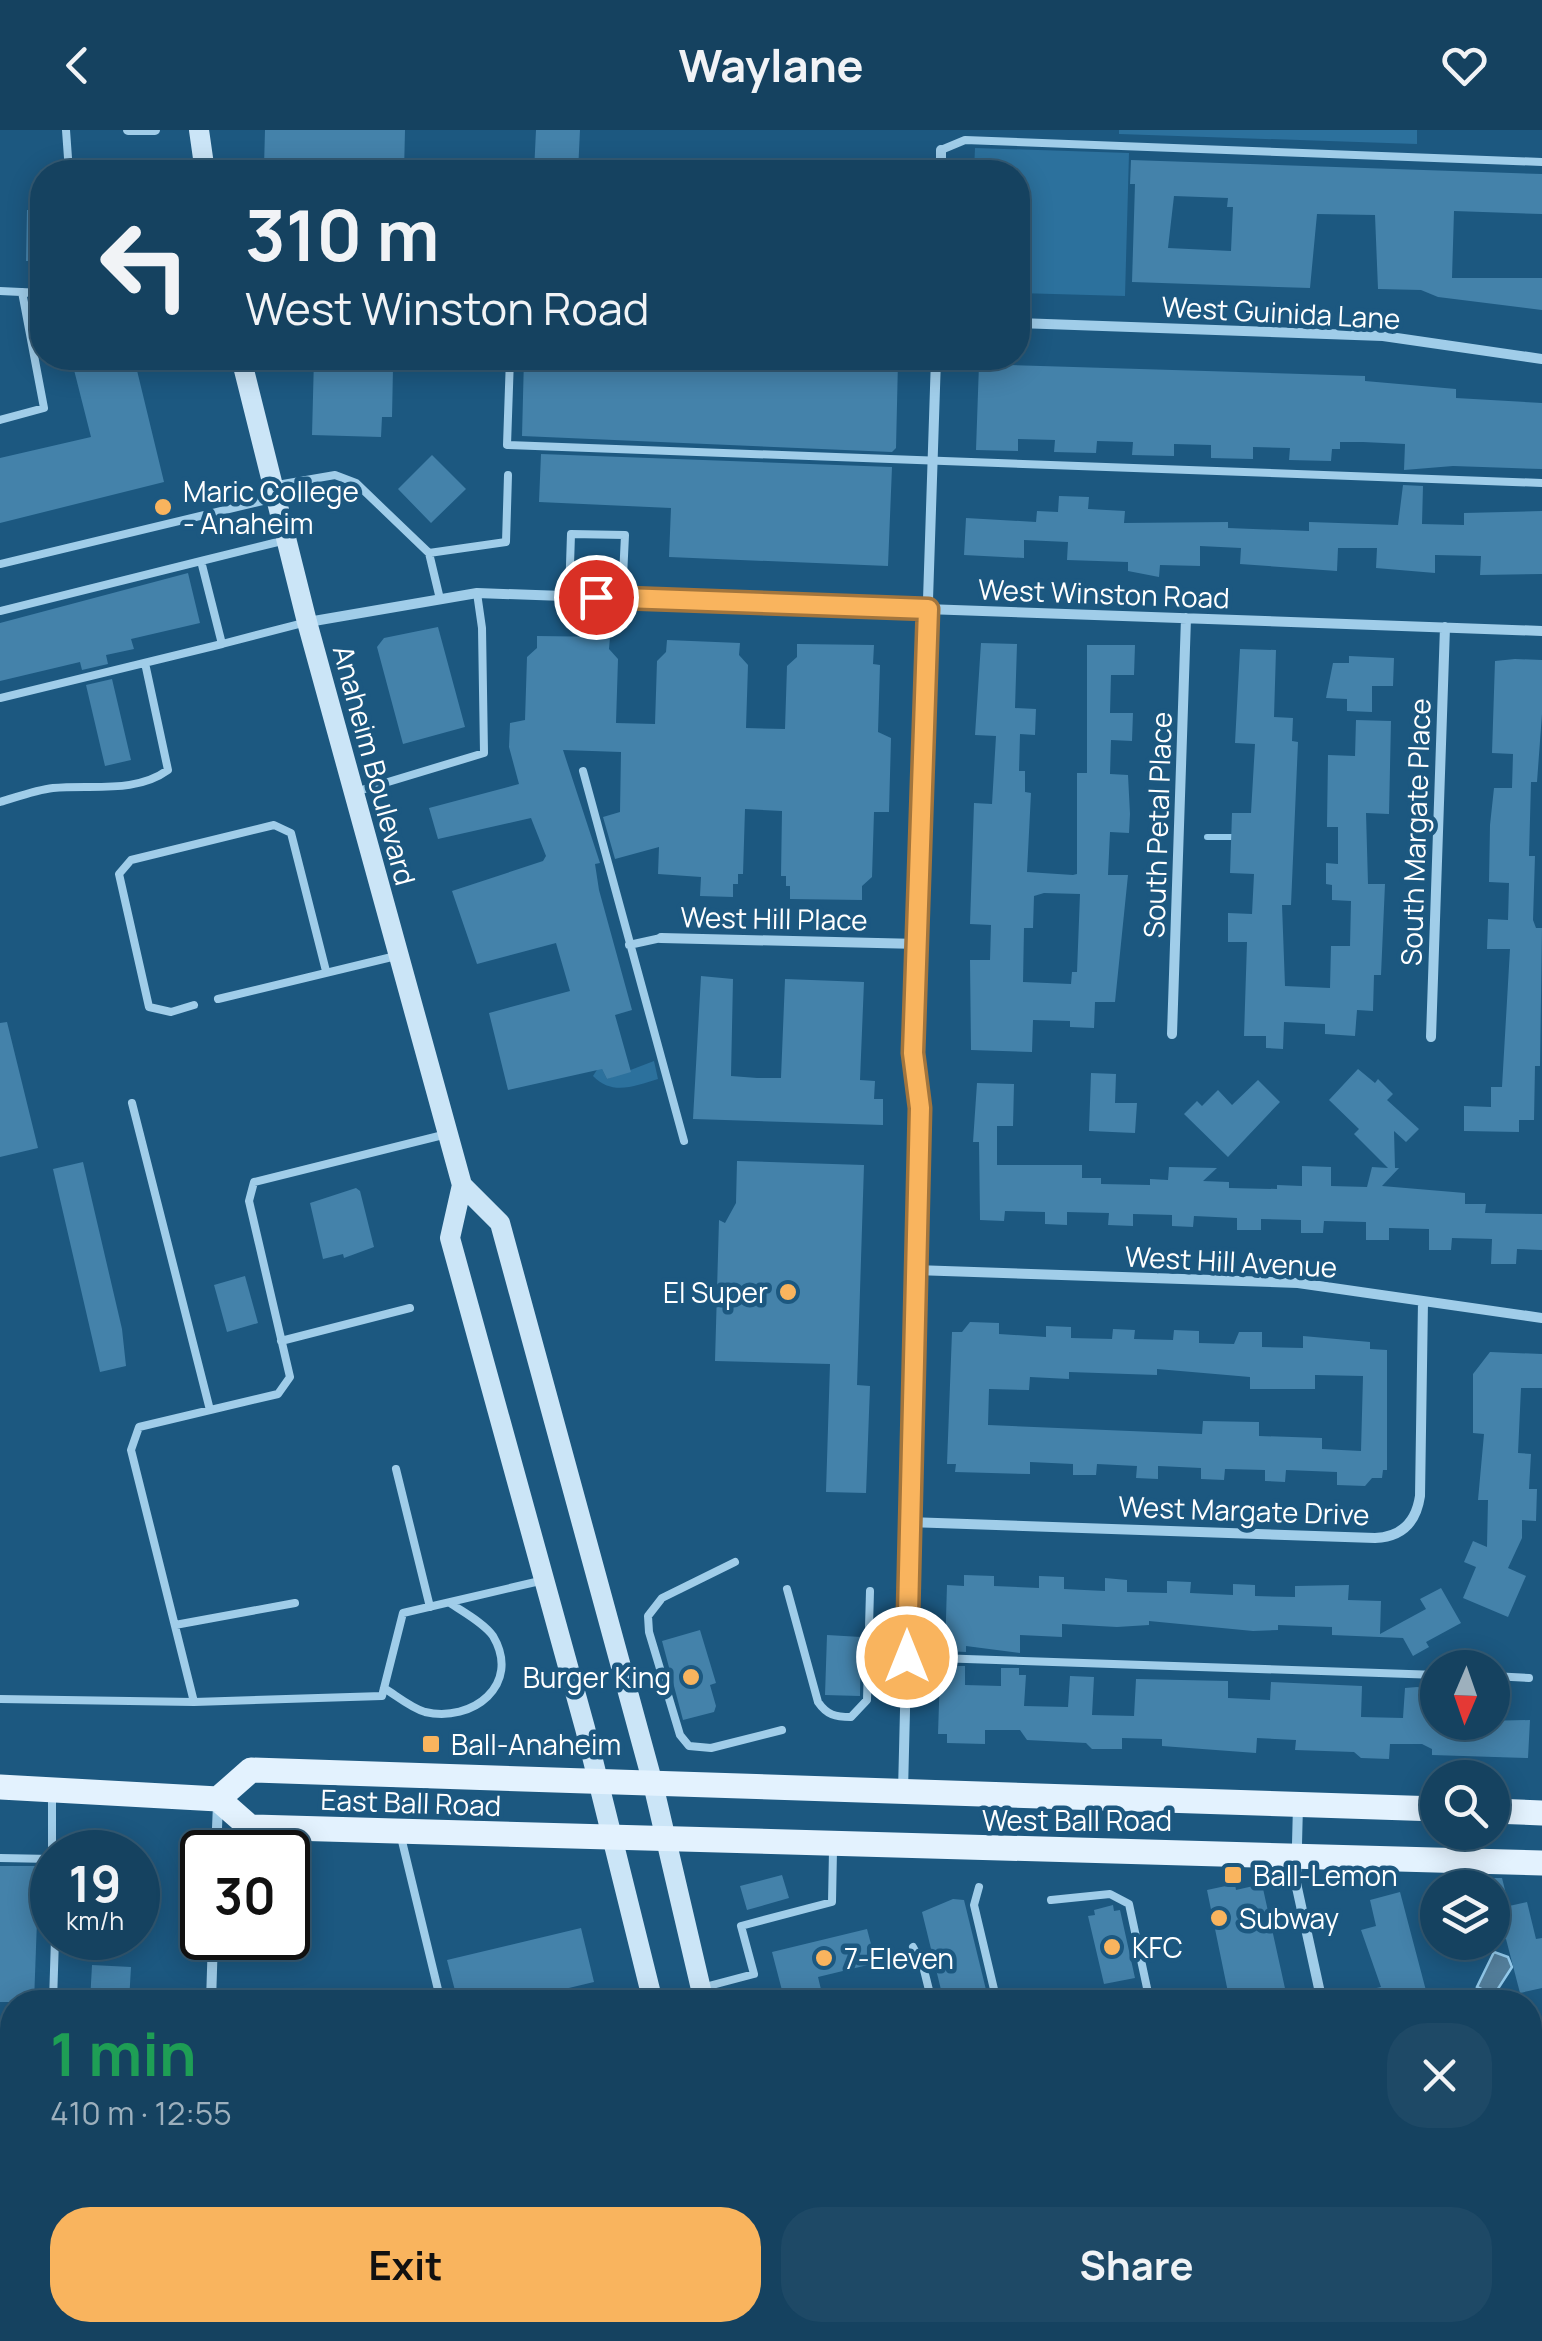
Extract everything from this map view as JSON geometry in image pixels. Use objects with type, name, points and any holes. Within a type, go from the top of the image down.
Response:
[{"type":"main road","points":[[199,130],[203,160]]},
{"type":"main road","name":"Anaheim Boulevard","points":[[244,370],[307,622],[462,1185],[450,1238],[650,1990]]},
{"type":"main road","name":"Anaheim Boulevard","points":[[462,1185],[500,1223],[653,1784],[701,1990]]},
{"type":"main road","name":"East Ball Road","points":[[598,1783],[252,1770],[218,1799],[250,1828],[612,1840]]},
{"type":"main road","name":"West Ball Road","points":[[598,1783],[1420,1808]]},
{"type":"main road","points":[[0,1786],[218,1799]]},
{"type":"main road","points":[[1510,1811],[1542,1812]]},
{"type":"main road","name":"West Ball Road","points":[[612,1840],[1542,1863]]},
{"type":"street","points":[[128,130],[155,130]]},
{"type":"street","points":[[941,150],[941,160]]},
{"type":"street","name":"West Guinida Lane","points":[[1030,323],[1383,336],[1542,359]]},
{"type":"street","points":[[904,1792],[920,1108],[913,1053],[936,370]]},
{"type":"street","name":"West Winston Road","points":[[307,622],[476,593],[1542,630]]},
{"type":"street","name":"South Petal Place","points":[[1172,1034],[1186,618]]},
{"type":"street","name":"South Margate Place","points":[[1431,1038],[1445,628]]},
{"type":"street","name":"West Hill Place","points":[[662,938],[919,944]]},
{"type":"street","name":"West Hill Avenue","points":[[915,1270],[1298,1283],[1542,1318]]},
{"type":"street","name":"West Margate Drive","points":[[908,1522],[1374,1538],[1401,1531],[1415,1516],[1420,1496],[1423,1301]]},
{"type":"street","points":[[217,1830],[218,1799]]},
{"type":"street","points":[[1298,1804],[1298,1896],[1319,1990]]},
{"type":"street","points":[[211,1990],[212,1960]]},
{"type":"lane","points":[[66,130],[68,160]]},
{"type":"lane","points":[[941,150],[965,140],[1542,162]]},
{"type":"lane","points":[[0,291],[30,292]]},
{"type":"lane","points":[[22,292],[30,334]]},
{"type":"lane","points":[[0,420],[44,408],[37,370]]},
{"type":"lane","points":[[510,370],[507,445],[1542,483]]},
{"type":"lane","points":[[0,564],[335,475],[356,484],[429,553],[440,599]]},
{"type":"lane","points":[[429,553],[506,542],[508,476]]},
{"type":"lane","points":[[569,596],[571,534],[626,536],[622,598]]},
{"type":"lane","points":[[0,611],[286,540]]},
{"type":"lane","points":[[201,561],[222,644]]},
{"type":"lane","points":[[354,792],[484,753],[482,628],[476,593]]},
{"type":"lane","points":[[0,698],[307,622]]},
{"type":"lane","points":[[0,802],[52,788],[110,788],[158,777],[168,770],[145,663]]},
{"type":"lane","points":[[582,772],[684,1141]]},
{"type":"lane","points":[[194,1005],[171,1012],[148,1007],[118,874],[132,860],[274,825],[291,833],[326,972]]},
{"type":"lane","name":"West Hill Place","points":[[629,944],[662,938]]},
{"type":"lane","points":[[218,999],[400,956]]},
{"type":"lane","points":[[132,1103],[210,1410]]},
{"type":"lane","points":[[194,1702],[130,1450],[139,1427],[278,1394],[290,1377],[249,1201],[254,1182],[448,1133]]},
{"type":"lane","points":[[281,1341],[410,1308]]},
{"type":"lane","points":[[396,1469],[430,1607]]},
{"type":"lane","points":[[735,1562],[662,1598],[648,1616],[649,1632],[680,1736],[689,1746],[712,1748],[782,1730]]},
{"type":"lane","points":[[0,1699],[194,1702],[382,1696],[404,1613],[544,1580]]},
{"type":"lane","points":[[786,1589],[818,1702],[825,1713],[838,1717],[851,1716],[867,1700],[870,1590]]},
{"type":"lane","points":[[384,1688],[422,1711],[447,1714],[470,1712],[486,1699],[498,1682],[502,1659],[492,1634],[449,1602]]},
{"type":"lane","points":[[174,1625],[295,1604]]},
{"type":"lane","points":[[907,1657],[1420,1673]]},
{"type":"lane","points":[[1510,1677],[1529,1678]]},
{"type":"lane","points":[[52,1790],[52,1830]]},
{"type":"lane","points":[[399,1832],[438,1990]]},
{"type":"lane","points":[[716,1990],[754,1974],[741,1926],[832,1902],[832,1846]]},
{"type":"lane","points":[[0,1858],[30,1857]]},
{"type":"lane","points":[[979,1887],[974,1905],[994,1990]]},
{"type":"lane","points":[[1051,1900],[1110,1894],[1129,1904],[1147,1990]]},
{"type":"lane","points":[[913,1947],[929,1990]]},
{"type":"lane","points":[[53,1990],[54,1960]]},
{"type":"shaded area","points":[[1119,130],[1417,130],[1417,144],[1119,134]]},
{"type":"shaded area","points":[[975,148],[1129,153],[1125,296],[1030,293],[1030,160],[974,160]]},
{"type":"shaded area","points":[[654,1061],[658,1079],[632,1086],[608,1086],[593,1076],[600,1065],[607,1079]]},
{"type":"shaded area","points":[[1490,1960],[1509,1960],[1512,1967],[1497,1990],[1477,1987]]},
{"type":"building","points":[[265,130],[405,130],[404,160],[264,160]]},
{"type":"building","points":[[536,130],[580,130],[579,160],[535,160]]},
{"type":"building","points":[[1131,160],[1542,174],[1542,214],[1454,211],[1452,278],[1542,278],[1542,310],[1438,297],[1421,290],[1378,289],[1375,215],[1317,214],[1310,288],[1132,282],[1135,184],[1130,184]],"holes":[[[1174,196],[1228,198],[1227,207],[1233,207],[1231,251],[1168,248]]]},
{"type":"building","points":[[27,210],[30,210],[30,261],[26,261]]},
{"type":"building","points":[[1030,366],[1365,376],[1365,381],[1456,389],[1456,398],[1542,403],[1542,469],[1453,466],[1404,470],[1405,444],[1363,442],[1340,442],[1340,449],[1332,449],[1331,461],[1289,460],[1290,448],[1253,447],[1253,459],[1211,458],[1211,445],[1174,444],[1174,456],[1132,455],[1133,442],[1097,441],[1096,453],[1054,452],[1055,440],[1018,439],[1018,451],[976,450],[979,370],[1030,370]]},
{"type":"building","points":[[74,370],[137,370],[164,482],[0,523],[0,458],[91,437]]},
{"type":"building","points":[[314,370],[393,370],[392,417],[382,417],[381,437],[312,435]]},
{"type":"building","points":[[524,370],[898,370],[896,448],[892,452],[522,436]]},
{"type":"building","points":[[541,454],[892,467],[888,566],[669,557],[671,508],[539,502]]},
{"type":"building","points":[[432,455],[466,489],[431,523],[398,489]]},
{"type":"building","points":[[1403,485],[1423,486],[1422,524],[1464,525],[1464,513],[1542,511],[1542,574],[1480,575],[1481,556],[1435,555],[1435,573],[1376,568],[1377,548],[1338,548],[1337,571],[1240,564],[1241,548],[1200,546],[1200,566],[1160,565],[1159,577],[1128,571],[1128,562],[1067,560],[1068,542],[1024,540],[1024,558],[964,555],[966,518],[1036,522],[1037,511],[1058,512],[1059,496],[1089,497],[1088,509],[1125,511],[1124,523],[1228,522],[1228,528],[1309,531],[1309,522],[1398,525]]},
{"type":"building","points":[[188,573],[200,623],[131,639],[134,649],[106,655],[108,664],[82,670],[80,662],[0,681],[0,623]]},
{"type":"building","points":[[438,627],[465,727],[403,744],[377,647],[384,638]]},
{"type":"building","points":[[537,636],[610,637],[609,649],[618,659],[616,723],[655,724],[657,661],[666,652],[667,640],[740,643],[739,655],[748,665],[746,728],[785,729],[787,666],[797,657],[797,644],[874,645],[873,664],[880,665],[878,732],[891,738],[889,812],[874,812],[872,877],[862,886],[862,900],[790,899],[790,886],[786,886],[786,876],[781,876],[782,811],[745,809],[743,874],[738,874],[738,884],[733,884],[733,897],[700,896],[701,877],[658,874],[659,847],[615,859],[603,817],[620,812],[621,752],[563,750],[600,863],[595,864],[599,890],[632,1010],[615,1015],[631,1072],[607,1079],[602,1069],[508,1090],[489,1013],[570,991],[556,943],[477,964],[452,891],[543,861],[546,856],[531,818],[438,839],[429,808],[519,784],[509,747],[510,723],[525,720],[527,657],[537,648]]},
{"type":"building","points":[[981,643],[1017,644],[1015,708],[1036,709],[1035,735],[1020,734],[1019,771],[1025,771],[1025,792],[1031,793],[1027,872],[1077,874],[1077,773],[1087,773],[1087,645],[1135,645],[1134,675],[1111,675],[1110,713],[1133,713],[1132,741],[1111,740],[1110,774],[1128,775],[1130,814],[1129,833],[1110,832],[1108,875],[1128,875],[1115,1002],[1095,1002],[1094,1028],[1070,1027],[1070,1021],[1033,1020],[1032,1052],[971,1050],[970,960],[990,960],[991,925],[970,924],[974,803],[992,804],[996,736],[975,735]],"holes":[[[1080,894],[1077,972],[1072,972],[1071,984],[1023,982],[1024,928],[1033,928],[1034,896]]]},
{"type":"building","points":[[1240,649],[1276,650],[1274,717],[1293,718],[1292,741],[1298,742],[1291,905],[1282,905],[1285,986],[1330,988],[1331,946],[1350,946],[1351,901],[1332,900],[1332,885],[1326,884],[1326,863],[1338,864],[1338,827],[1327,827],[1328,755],[1355,756],[1356,720],[1391,721],[1389,814],[1366,813],[1368,884],[1385,884],[1381,975],[1374,975],[1373,1011],[1357,1010],[1355,1036],[1325,1034],[1325,1024],[1284,1022],[1283,1049],[1266,1048],[1266,1036],[1244,1036],[1247,942],[1228,942],[1228,913],[1252,914],[1254,874],[1230,873],[1232,813],[1251,813],[1255,744],[1235,743]]},
{"type":"building","points":[[1349,656],[1394,658],[1393,686],[1372,686],[1372,712],[1347,711],[1347,699],[1326,698],[1333,663],[1349,663]]},
{"type":"building","points":[[1542,660],[1542,714],[1537,782],[1531,782],[1529,856],[1535,856],[1533,920],[1536,928],[1542,928],[1540,1066],[1535,1066],[1534,1120],[1519,1120],[1519,1132],[1464,1131],[1464,1106],[1491,1107],[1491,1087],[1502,1087],[1510,949],[1487,949],[1488,919],[1508,920],[1509,883],[1489,882],[1490,825],[1494,788],[1512,788],[1513,754],[1492,753],[1495,661]]},
{"type":"building","points":[[112,679],[131,760],[105,766],[86,685]]},
{"type":"building","points":[[701,976],[733,979],[731,1076],[757,1078],[781,1078],[785,979],[864,982],[860,1080],[875,1081],[874,1099],[883,1099],[883,1125],[693,1119]]},
{"type":"building","points":[[7,1022],[38,1148],[0,1157],[0,1023]]},
{"type":"building","points":[[1358,1069],[1375,1083],[1378,1079],[1393,1094],[1387,1100],[1419,1129],[1406,1142],[1394,1131],[1395,1168],[1399,1168],[1382,1186],[1465,1193],[1465,1204],[1486,1204],[1485,1213],[1542,1214],[1542,1250],[1517,1249],[1516,1264],[1491,1264],[1492,1239],[1452,1238],[1451,1250],[1429,1250],[1429,1229],[1389,1228],[1389,1240],[1366,1240],[1366,1222],[1324,1221],[1323,1233],[1301,1233],[1301,1220],[1261,1219],[1261,1230],[1237,1230],[1237,1218],[1194,1216],[1193,1227],[1172,1226],[1172,1215],[1133,1214],[1133,1226],[1108,1225],[1109,1213],[1067,1212],[1067,1225],[1045,1224],[1045,1212],[1005,1211],[1004,1221],[980,1220],[979,1142],[973,1142],[977,1083],[1014,1084],[1013,1126],[997,1126],[997,1165],[1082,1165],[1082,1178],[1101,1178],[1101,1184],[1150,1185],[1150,1179],[1168,1180],[1169,1167],[1217,1168],[1203,1181],[1229,1182],[1229,1188],[1277,1189],[1277,1185],[1302,1186],[1302,1166],[1331,1167],[1331,1186],[1367,1187],[1372,1167],[1388,1168],[1354,1134],[1359,1129],[1329,1100]]},
{"type":"building","points":[[1091,1073],[1116,1074],[1115,1103],[1137,1103],[1135,1133],[1089,1131]]},
{"type":"building","points":[[1258,1080],[1280,1102],[1228,1157],[1184,1114],[1197,1101],[1202,1106],[1218,1090],[1232,1105]]},
{"type":"building","name":"El Super","points":[[737,1161],[864,1165],[857,1385],[870,1386],[866,1493],[826,1492],[830,1364],[715,1361],[719,1220],[725,1223],[736,1203]]},
{"type":"building","points":[[83,1162],[122,1329],[126,1366],[100,1372],[53,1169]]},
{"type":"building","points":[[356,1188],[374,1247],[344,1258],[343,1254],[323,1259],[310,1203]]},
{"type":"building","points":[[245,1276],[258,1323],[227,1332],[214,1285]]},
{"type":"building","points":[[970,1322],[999,1323],[999,1334],[1046,1337],[1046,1326],[1071,1327],[1071,1338],[1112,1339],[1113,1329],[1135,1330],[1134,1339],[1173,1340],[1174,1330],[1199,1331],[1199,1343],[1234,1344],[1239,1332],[1262,1332],[1262,1347],[1303,1348],[1303,1336],[1370,1342],[1370,1349],[1387,1350],[1387,1470],[1383,1470],[1382,1478],[1372,1478],[1365,1486],[1337,1485],[1337,1472],[1286,1470],[1285,1482],[1265,1481],[1265,1470],[1225,1469],[1224,1480],[1201,1479],[1201,1468],[1158,1466],[1158,1479],[1136,1478],[1137,1466],[1097,1464],[1096,1475],[1073,1475],[1073,1464],[1030,1462],[1030,1474],[955,1472],[956,1464],[947,1464],[952,1332],[962,1332]],"holes":[[[1157,1369],[1250,1377],[1250,1389],[1315,1389],[1315,1375],[1363,1376],[1361,1451],[1322,1449],[1322,1438],[1259,1436],[1259,1422],[1203,1421],[1202,1434],[988,1425],[989,1389],[1029,1390],[1030,1377],[1069,1379],[1069,1372],[1157,1375]]]},
{"type":"building","points":[[1490,1352],[1542,1354],[1542,1388],[1521,1388],[1518,1453],[1531,1454],[1529,1489],[1537,1489],[1536,1521],[1522,1520],[1522,1538],[1508,1568],[1526,1576],[1508,1617],[1463,1598],[1476,1567],[1464,1562],[1473,1541],[1487,1547],[1488,1500],[1478,1500],[1484,1434],[1473,1433],[1473,1374]]},
{"type":"building","points":[[964,1575],[994,1576],[994,1586],[1039,1588],[1039,1576],[1064,1577],[1064,1589],[1105,1591],[1105,1578],[1127,1580],[1127,1592],[1167,1593],[1167,1581],[1191,1582],[1190,1593],[1233,1595],[1233,1584],[1255,1585],[1255,1596],[1295,1597],[1295,1586],[1349,1585],[1348,1600],[1381,1601],[1380,1634],[1426,1609],[1420,1599],[1441,1588],[1461,1623],[1426,1642],[1429,1647],[1413,1656],[1403,1638],[1332,1635],[1332,1627],[1278,1625],[1278,1630],[1253,1631],[1149,1621],[1149,1625],[1117,1627],[1062,1624],[1062,1637],[1020,1635],[1020,1653],[966,1646],[966,1652],[945,1651],[947,1585],[964,1586]]},
{"type":"building","name":"Burger King","points":[[700,1630],[716,1683],[710,1685],[716,1706],[714,1712],[683,1720],[662,1641]]},
{"type":"building","points":[[827,1635],[861,1637],[860,1696],[825,1695]]},
{"type":"building","points":[[945,1666],[965,1666],[965,1685],[1001,1686],[1001,1668],[1019,1668],[1019,1675],[1026,1675],[1024,1706],[1068,1707],[1070,1676],[1094,1677],[1092,1715],[1134,1716],[1136,1679],[1228,1681],[1228,1698],[1270,1700],[1271,1682],[1362,1686],[1361,1717],[1403,1718],[1405,1688],[1417,1687],[1420,1740],[1510,1740],[1510,1720],[1530,1720],[1528,1758],[1432,1755],[1432,1749],[1422,1744],[1390,1744],[1389,1759],[1361,1758],[1354,1752],[1295,1750],[1296,1740],[1257,1738],[1256,1753],[1162,1746],[1162,1739],[1122,1738],[1122,1749],[1092,1749],[1086,1743],[1027,1740],[1020,1730],[985,1730],[985,1744],[947,1743],[947,1734],[938,1734],[940,1673],[945,1673]]},
{"type":"building","points":[[0,1866],[30,1866],[30,1960],[36,1960],[34,1990],[0,1990]]},
{"type":"building","points":[[782,1875],[789,1898],[747,1910],[740,1886]]},
{"type":"building","points":[[1235,1884],[1236,1890],[1262,1884],[1285,1990],[1228,1990],[1207,1890]]},
{"type":"building","points":[[1400,1892],[1426,1990],[1368,1990],[1381,1987],[1361,1930],[1376,1926],[1370,1900]]},
{"type":"building","points":[[953,1899],[964,1900],[986,1990],[941,1990],[922,1912]]},
{"type":"building","points":[[1527,1902],[1536,1939],[1542,1938],[1542,1988],[1519,1990],[1510,1954],[1510,1906]]},
{"type":"building","name":"KFC","points":[[1113,1905],[1114,1911],[1120,1910],[1135,1978],[1104,1984],[1088,1916],[1095,1915],[1094,1910]]},
{"type":"building","points":[[581,1928],[594,1982],[560,1990],[455,1990],[447,1960]]},
{"type":"building","name":"7-Eleven","points":[[867,1929],[876,1963],[818,1977],[821,1990],[782,1990],[772,1952]]},
{"type":"building","points":[[92,1965],[131,1967],[130,1990],[91,1990]]},
{"type":"waterway","points":[[1207,837],[1232,837]]},
{"type":"place","name":"Maric College - Anaheim","points":[[163,507]]},
{"type":"place","name":"El Super","points":[[788,1292]]},
{"type":"place","name":"Burger King","points":[[691,1677]]},
{"type":"place","name":"Ball-Anaheim","points":[[431,1744]]},
{"type":"place","name":"Ball-Lemon","points":[[1233,1875]]},
{"type":"place","name":"Subway","points":[[1219,1918]]},
{"type":"place","name":"KFC","points":[[1112,1947]]},
{"type":"place","name":"7-Eleven","points":[[824,1958]]},
{"type":"route","points":[[596,597],[928,609],[913,1053],[920,1108],[907,1657]]}]
